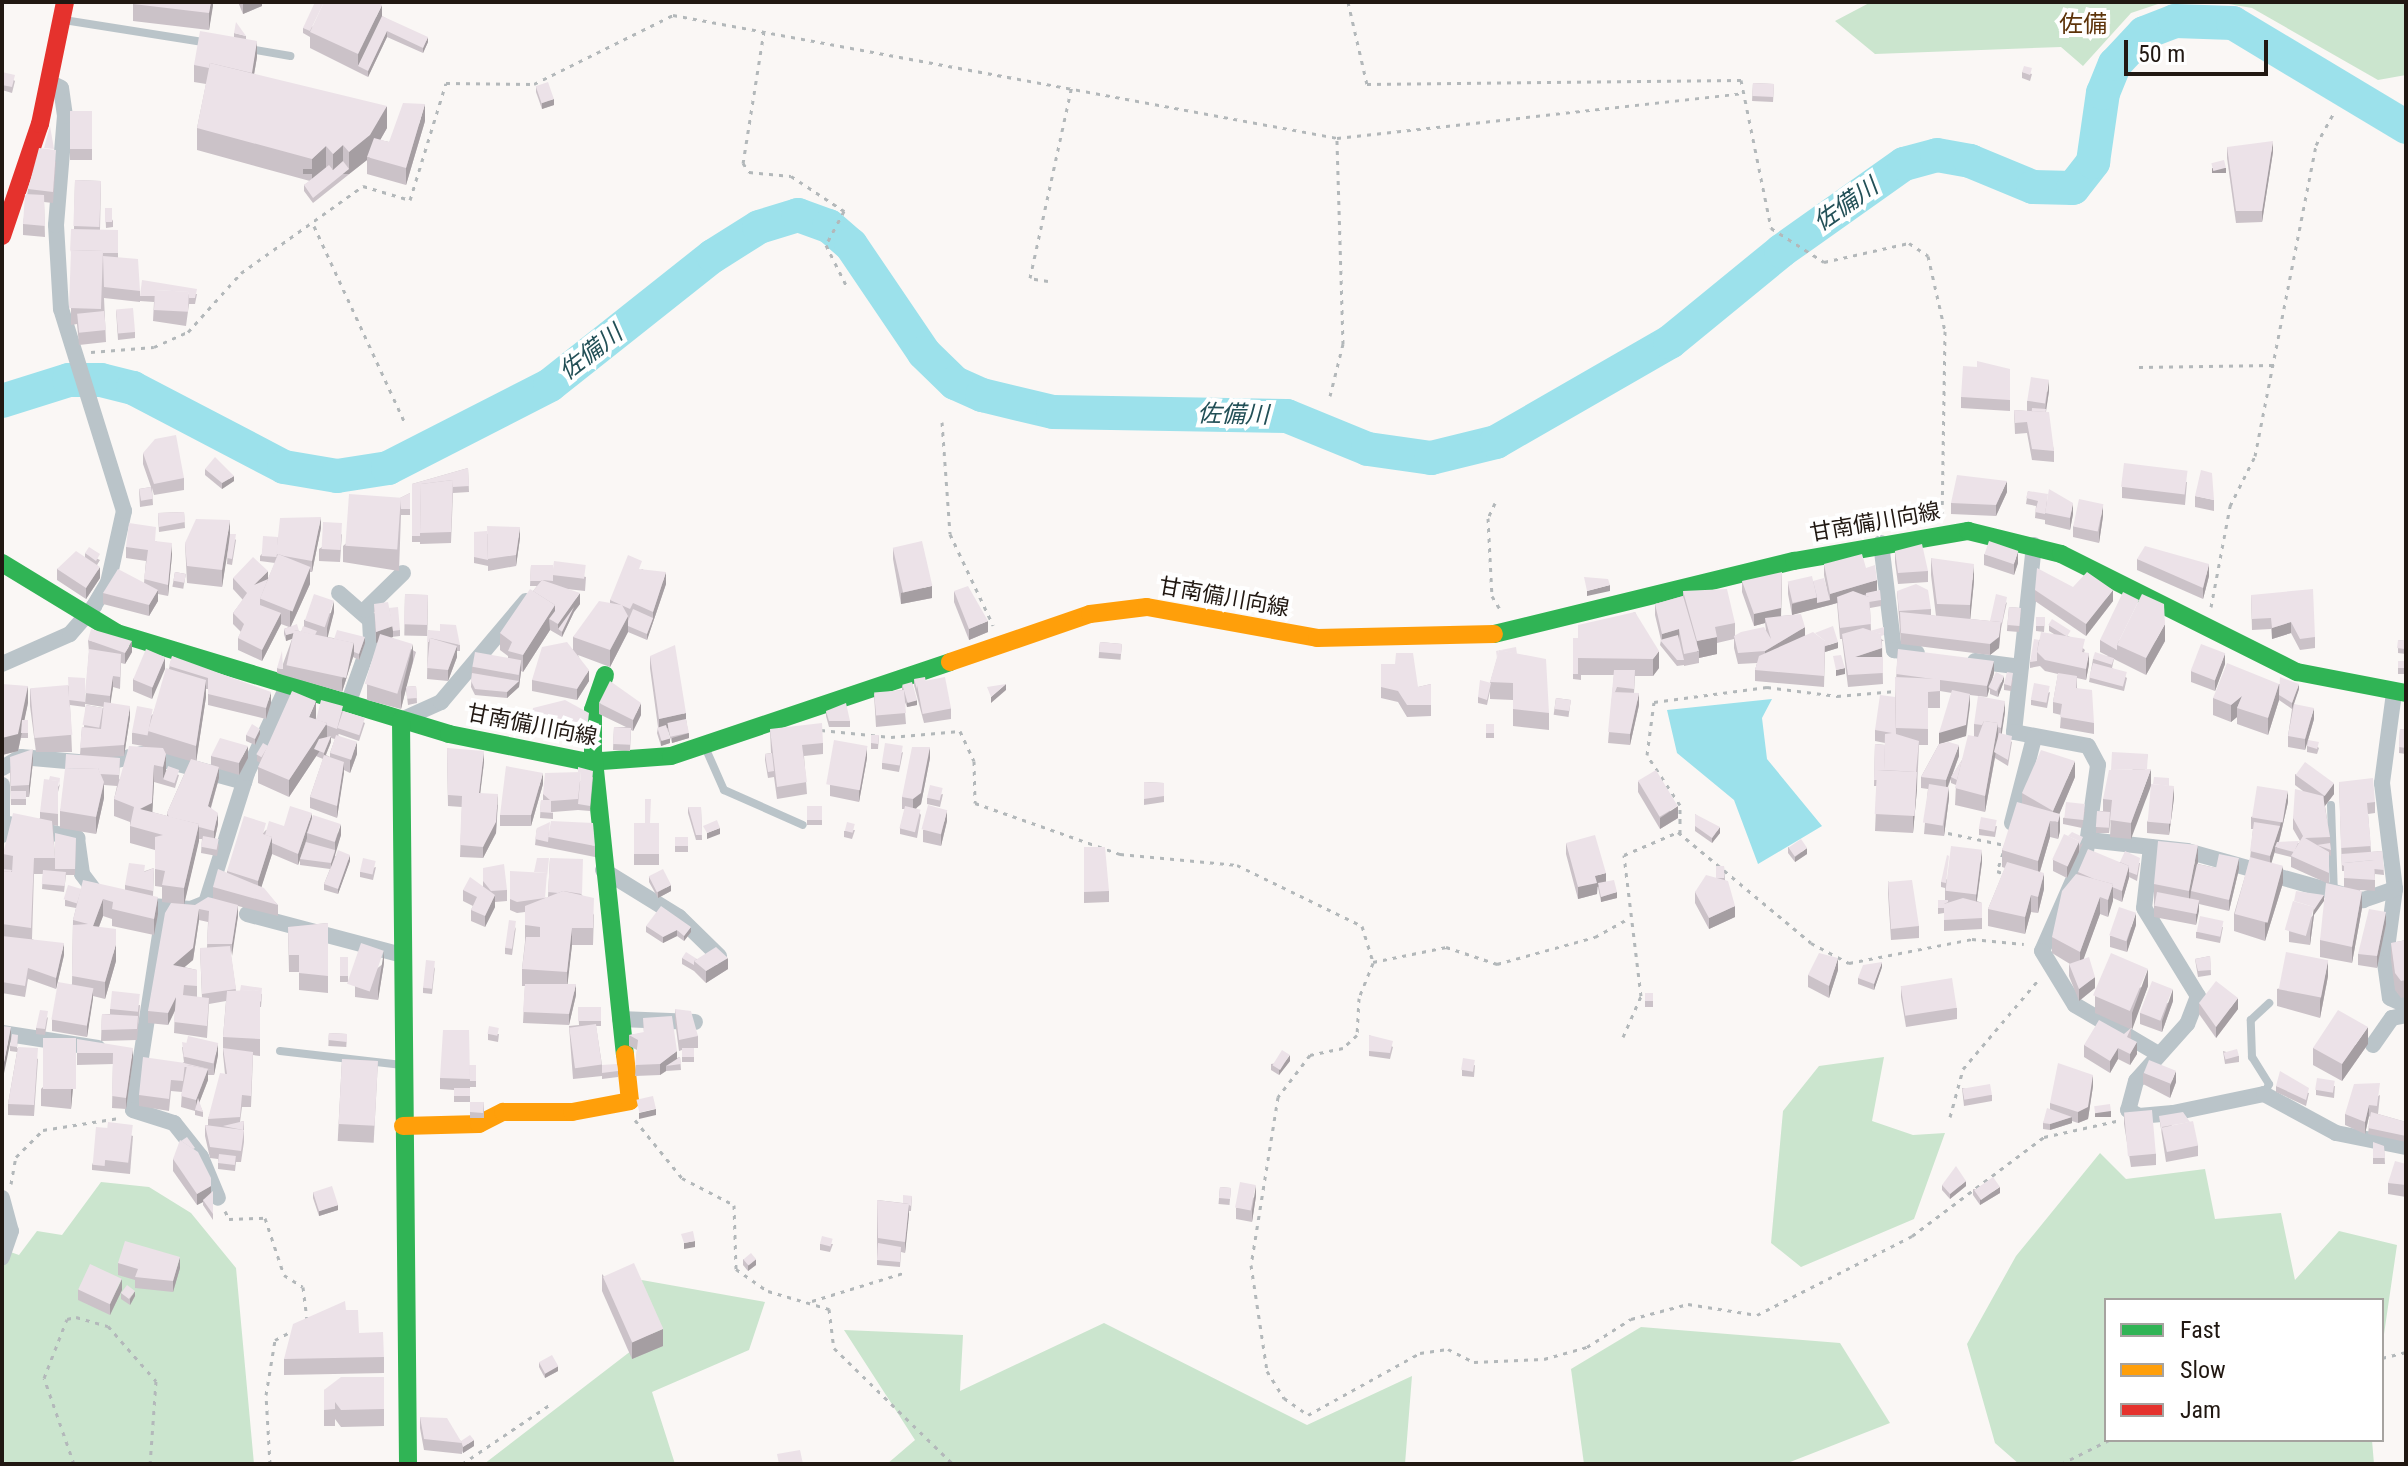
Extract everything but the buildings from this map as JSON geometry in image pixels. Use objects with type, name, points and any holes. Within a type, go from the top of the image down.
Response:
[{"type":"main road","points":[[2,236],[51,83],[64,11]]},
{"type":"main road","name":"甘南備川向線","points":[[2,563],[84,617],[287,687],[513,751],[598,763],[643,761],[704,746],[1090,614],[1147,607],[1317,638],[1442,641],[1508,633],[1881,543],[1942,533],[2034,545],[2317,679],[2400,693]]},
{"type":"main road","points":[[403,1126],[479,1124],[503,1112],[572,1112],[630,1101],[603,870],[593,710],[605,675]]},
{"type":"main road","points":[[401,720],[408,1464]]},
{"type":"street","points":[[2,664],[70,634],[84,617],[108,583],[124,511],[79,363],[56,269],[65,116],[61,88],[51,83]]},
{"type":"street","points":[[1881,543],[1894,650],[2021,667]]},
{"type":"street","points":[[2034,545],[2014,732],[2088,746],[2096,754],[2089,840],[2047,957],[2075,1005],[2155,1052]]},
{"type":"street","points":[[365,610],[403,573]]},
{"type":"street","points":[[339,593],[365,610],[371,640],[348,704]]},
{"type":"street","points":[[401,720],[441,702],[527,600]]},
{"type":"street","points":[[2,785],[3,829],[77,838],[82,874],[97,895],[164,909],[206,903],[244,782],[287,687]]},
{"type":"street","points":[[2400,693],[2382,803],[2395,889],[2386,987],[2406,1005]]},
{"type":"street","points":[[2005,844],[2034,738]]},
{"type":"street","points":[[2,768],[21,757],[101,764],[142,754],[244,782]]},
{"type":"street","points":[[2089,840],[2151,847],[2334,895],[2370,900],[2395,889]]},
{"type":"street","points":[[2151,847],[2144,908],[2198,996],[2187,1024],[2155,1052],[2136,1081],[2128,1110],[2139,1116],[2173,1113],[2264,1094],[2336,1133],[2406,1147]]},
{"type":"street","points":[[603,870],[679,917],[719,956]]},
{"type":"street","points":[[164,909],[126,1052],[133,1110],[174,1123],[218,1198]]},
{"type":"street","points":[[247,914],[402,955]]},
{"type":"street","points":[[2373,1045],[2392,1018],[2406,1015]]},
{"type":"street","points":[[620,1019],[695,1022]]},
{"type":"street","points":[[2,1033],[126,1052]]},
{"type":"street","points":[[2,1257],[11,1231],[3,1201]]},
{"type":"lane","points":[[64,11],[290,56]]},
{"type":"lane","points":[[704,746],[724,790],[803,825]]},
{"type":"lane","points":[[2331,805],[2334,895]]},
{"type":"lane","points":[[2264,1094],[2269,1084],[2252,1057],[2251,1020],[2269,1003]]},
{"type":"lane","points":[[280,1051],[403,1065]]},
{"type":"path","points":[[1348,2],[1367,84],[1741,80],[1774,231],[1805,255],[1824,262],[1909,243],[1928,256],[1945,331],[1942,533]]},
{"type":"path","points":[[79,363],[173,341],[241,273],[314,226],[363,186],[410,200],[446,83],[534,84],[673,15],[1072,86],[1337,138],[1744,93]]},
{"type":"path","points":[[764,31],[743,163],[749,172],[791,176],[842,215],[829,240],[847,287]]},
{"type":"path","points":[[1048,281],[1030,278],[1072,86]]},
{"type":"path","points":[[2204,626],[2230,506],[2255,456],[2316,145],[2334,112]]},
{"type":"path","points":[[1330,396],[1343,344],[1337,138]]},
{"type":"path","points":[[314,226],[406,425]]},
{"type":"path","points":[[2139,367],[2273,365]]},
{"type":"path","points":[[942,422],[950,534],[1001,643]]},
{"type":"path","points":[[1495,503],[1488,518],[1492,596],[1508,633]]},
{"type":"path","points":[[1898,691],[1837,696],[1767,687],[1654,702],[1647,755],[1680,805],[1680,833],[1811,943],[1849,963],[1972,939],[2000,938],[2047,957],[1963,1069],[1950,1117]]},
{"type":"path","points":[[785,718],[795,727],[891,737],[960,731],[974,761],[975,803],[1120,854],[1237,865],[1362,926],[1373,963],[1352,1044],[1310,1055],[1278,1097],[1251,1265],[1267,1371],[1284,1398],[1308,1415],[1420,1353],[1448,1349],[1474,1362],[1544,1359],[1587,1347],[1631,1319],[1688,1304],[1757,1315],[1912,1236],[2044,1137],[2117,1121],[2128,1110]]},
{"type":"path","points":[[1623,1037],[1641,996],[1629,918],[1624,855],[1680,833]]},
{"type":"path","points":[[1948,833],[2005,844],[1997,871],[2009,876]]},
{"type":"path","points":[[1373,963],[1446,947],[1497,964],[1595,937],[1629,918]]},
{"type":"path","points":[[630,1101],[657,1153],[682,1178],[734,1205],[736,1269],[768,1291],[812,1301],[829,1309],[832,1342],[847,1364],[953,1464]]},
{"type":"path","points":[[3,1201],[16,1157],[43,1130],[133,1110]]},
{"type":"path","points":[[218,1198],[229,1219],[265,1218],[284,1275],[303,1287],[307,1322],[275,1340],[266,1395],[270,1464]]},
{"type":"path","points":[[812,1301],[903,1273]]},
{"type":"path","points":[[74,1464],[44,1378],[67,1319],[76,1317],[108,1326],[156,1381],[150,1464]]},
{"type":"path","points":[[2384,1358],[2406,1352]]},
{"type":"path","points":[[462,1464],[552,1403]]},
{"type":"path","points":[[2061,1464],[2105,1442]]},
{"type":"green space","points":[[1871,2],[2164,2],[2131,13],[2083,66],[2061,47],[1875,54],[1835,21]]},
{"type":"green space","points":[[2217,2],[2406,2],[2406,75],[2378,80],[2252,8]]},
{"type":"green space","points":[[1884,1057],[1872,1121],[1913,1135],[1945,1133],[1914,1219],[1801,1267],[1771,1243],[1783,1111],[1819,1066]]},
{"type":"green space","points":[[2100,1153],[2126,1179],[2205,1169],[2215,1219],[2281,1213],[2295,1280],[2339,1231],[2397,1245],[2384,1334],[2384,1298],[2104,1298],[2104,1442],[2372,1442],[2374,1464],[2019,1464],[1995,1443],[1967,1344],[2016,1256]]},
{"type":"green space","points":[[101,1182],[149,1187],[191,1213],[236,1268],[254,1464],[2,1464],[2,1249],[19,1255],[37,1231],[62,1235]]},
{"type":"green space","points":[[636,1279],[765,1302],[749,1350],[652,1392],[675,1464],[484,1464],[653,1334]]},
{"type":"green space","points":[[1104,1323],[1307,1425],[1412,1376],[1405,1464],[887,1464],[915,1440],[844,1330],[963,1335],[960,1391]]},
{"type":"green space","points":[[1641,1327],[1840,1343],[1890,1423],[1785,1464],[1584,1464],[1571,1369]]},
{"type":"water","points":[[1772,699],[1762,718],[1767,759],[1822,826],[1758,864],[1734,800],[1677,753],[1667,710]]},
{"type":"waterway","name":"佐備川","points":[[2,401],[69,380],[101,380],[133,388],[284,467],[337,476],[388,468],[550,385],[713,256],[759,227],[798,215],[829,226],[851,245],[924,353],[955,383],[982,395],[1053,412],[1287,416],[1368,449],[1431,458],[1496,442],[1670,342],[1781,251],[1904,164],[1937,155],[1970,161],[2033,187],[2073,188],[2093,162],[2103,93],[2115,64],[2144,33],[2175,21],[2233,23],[2406,127]]},
{"type":"traffic: fast","points":[[1494,634],[1794,561],[1968,531],[2061,554],[2297,672],[2406,693]]},
{"type":"traffic: fast","points":[[2,563],[117,633],[449,734],[588,762],[671,756],[950,662]]},
{"type":"traffic: fast","points":[[605,675],[593,710],[593,751],[625,1054]]},
{"type":"traffic: fast","points":[[401,720],[408,1464]]},
{"type":"traffic: slow","points":[[950,662],[1090,614],[1147,607],[1317,638],[1494,634]]},
{"type":"traffic: slow","points":[[403,1126],[479,1124],[503,1112],[572,1112],[630,1101],[625,1054]]},
{"type":"traffic: jam","points":[[2,236],[40,124],[65,2]]},
{"type":"district","name":"佐備","points":[[2083,25]]}]
